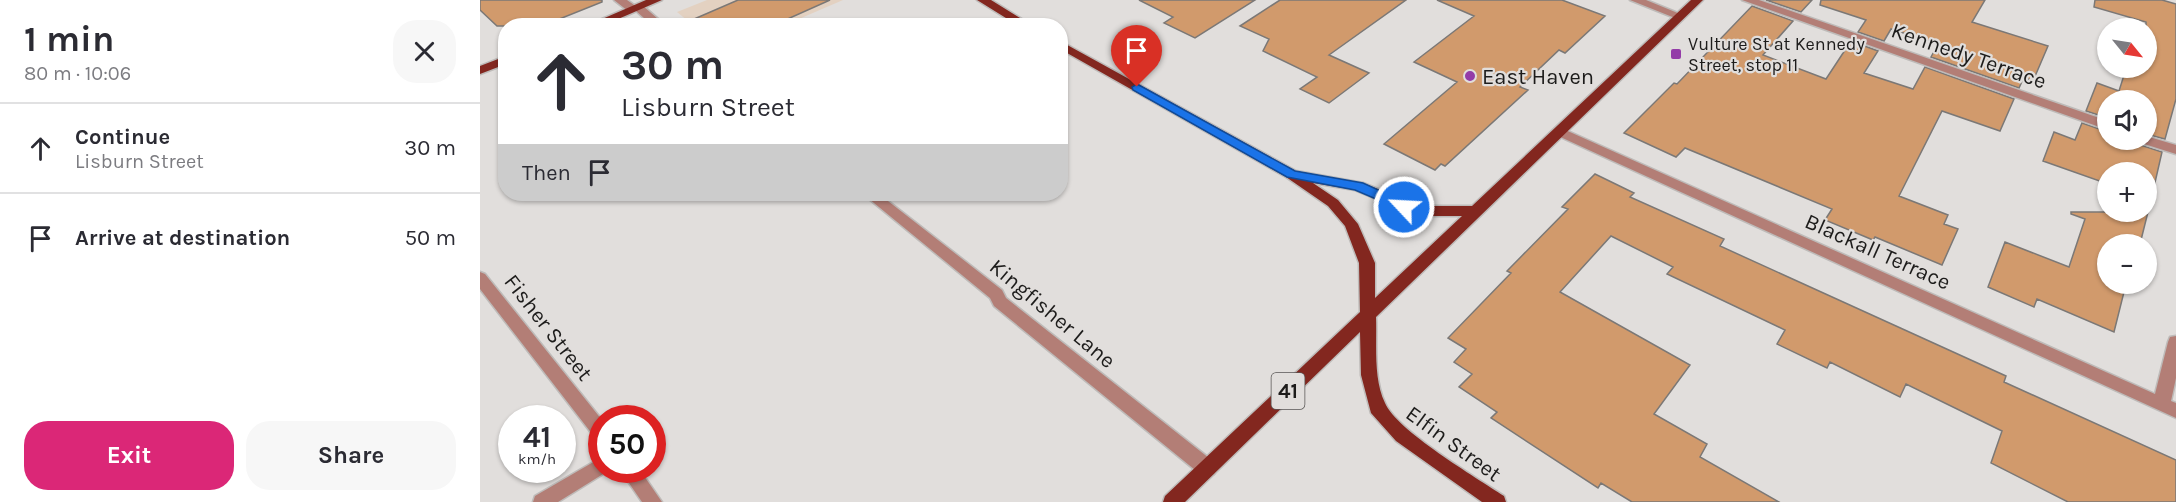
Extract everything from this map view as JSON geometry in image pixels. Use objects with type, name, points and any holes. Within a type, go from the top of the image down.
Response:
[{"type":"main road","points":[[611,18],[656,0]]},
{"type":"main road","points":[[983,0],[1014,18]]},
{"type":"main road","name":"41","points":[[1172,502],[1697,0]]},
{"type":"main road","name":"Elfin Street","points":[[1068,49],[1291,174],[1322,194],[1351,224],[1367,263],[1370,315],[1369,375],[1377,408],[1394,430],[1407,441],[1497,502]]},
{"type":"main road","points":[[480,70],[498,62]]},
{"type":"main road","points":[[1291,174],[1358,186],[1418,211],[1477,211]]},
{"type":"street","points":[[620,0],[649,18]]},
{"type":"street","points":[[1636,0],[1679,16]]},
{"type":"street","name":"Kennedy Terrace","points":[[1748,0],[2097,122]]},
{"type":"street","name":"Blackall Terrace","points":[[1561,132],[2169,408]]},
{"type":"street","points":[[2157,144],[2176,150]]},
{"type":"street","name":"Kingfisher Lane","points":[[879,201],[996,294],[1000,302],[1208,468]]},
{"type":"street","name":"Fisher Street","points":[[480,278],[588,416]]},
{"type":"street","points":[[2169,408],[2176,342]]},
{"type":"street","points":[[542,502],[588,474]]},
{"type":"street","points":[[639,483],[654,502]]},
{"type":"shaded area","points":[[707,0],[843,0],[801,18],[684,18],[677,12]]},
{"type":"building","points":[[480,0],[602,0],[602,2],[562,18],[498,18],[498,26],[480,10]]},
{"type":"building","points":[[738,0],[830,0],[790,18],[696,18]]},
{"type":"building","points":[[1139,0],[1255,0],[1195,38],[1164,23],[1173,17]]},
{"type":"building","points":[[1280,0],[1406,0],[1329,55],[1369,73],[1329,103],[1300,89],[1317,77],[1263,51],[1269,39],[1240,26]]},
{"type":"building","points":[[1437,0],[1562,0],[1605,16],[1565,53],[1559,50],[1520,87],[1528,90],[1445,166],[1441,164],[1435,170],[1384,144],[1457,82],[1414,62],[1474,16]]},
{"type":"building","points":[[1766,0],[1812,0],[1801,12]]},
{"type":"building","points":[[1821,0],[1985,0],[1972,22],[2048,46],[2033,81],[2024,77],[2019,88],[1931,57],[1938,44],[1891,29],[1884,41],[1858,32],[1866,20],[1820,5]]},
{"type":"building","points":[[2095,0],[2162,0],[2176,4],[2176,99],[2165,139],[2157,137],[2157,90],[2119,90],[2123,78],[2157,78],[2157,18],[2132,18],[2094,7]]},
{"type":"building","points":[[1752,6],[1793,21],[1763,55],[1826,79],[1851,41],[1878,51],[1864,73],[1913,89],[1925,67],[2014,99],[2000,131],[1942,111],[1899,196],[1948,215],[1944,224],[1958,229],[1942,265],[1875,237],[1873,240],[1825,220],[1832,209],[1685,148],[1676,157],[1624,133],[1674,83],[1677,84]]},
{"type":"building","points":[[2097,83],[2116,90],[2097,90],[2097,114],[2086,111]]},
{"type":"building","points":[[2082,123],[2097,128],[2097,150],[2156,150],[2162,152],[2157,174],[2157,162],[2097,162],[2097,180],[2043,161],[2054,132],[2075,140]]},
{"type":"building","points":[[1595,174],[1634,193],[1630,197],[1724,239],[1720,246],[2006,376],[2004,382],[2176,460],[2176,502],[2068,502],[1991,463],[2002,431],[1906,384],[1900,397],[1830,362],[1827,368],[1777,344],[1785,330],[1667,274],[1673,267],[1611,236],[1560,292],[1690,365],[1654,414],[1707,444],[1700,457],[1779,502],[1632,502],[1601,483],[1598,488],[1491,418],[1497,412],[1459,387],[1472,374],[1454,362],[1466,349],[1448,338],[1511,273],[1507,271],[1568,209],[1562,207]]},
{"type":"building","points":[[2071,212],[2097,212],[2097,222],[2146,222],[2142,234],[2097,234],[2097,294],[2124,294],[2114,332],[2037,299],[2034,307],[1988,287],[2005,242],[2069,267],[2085,219]]},
{"type":"place","name":"Vulture St at Kennedy Street, stop 11","points":[[1676,54]]},
{"type":"place","name":"East Haven","points":[[1470,76]]},
{"type":"route","points":[[1137,87],[1291,174],[1358,186],[1404,207]]}]
